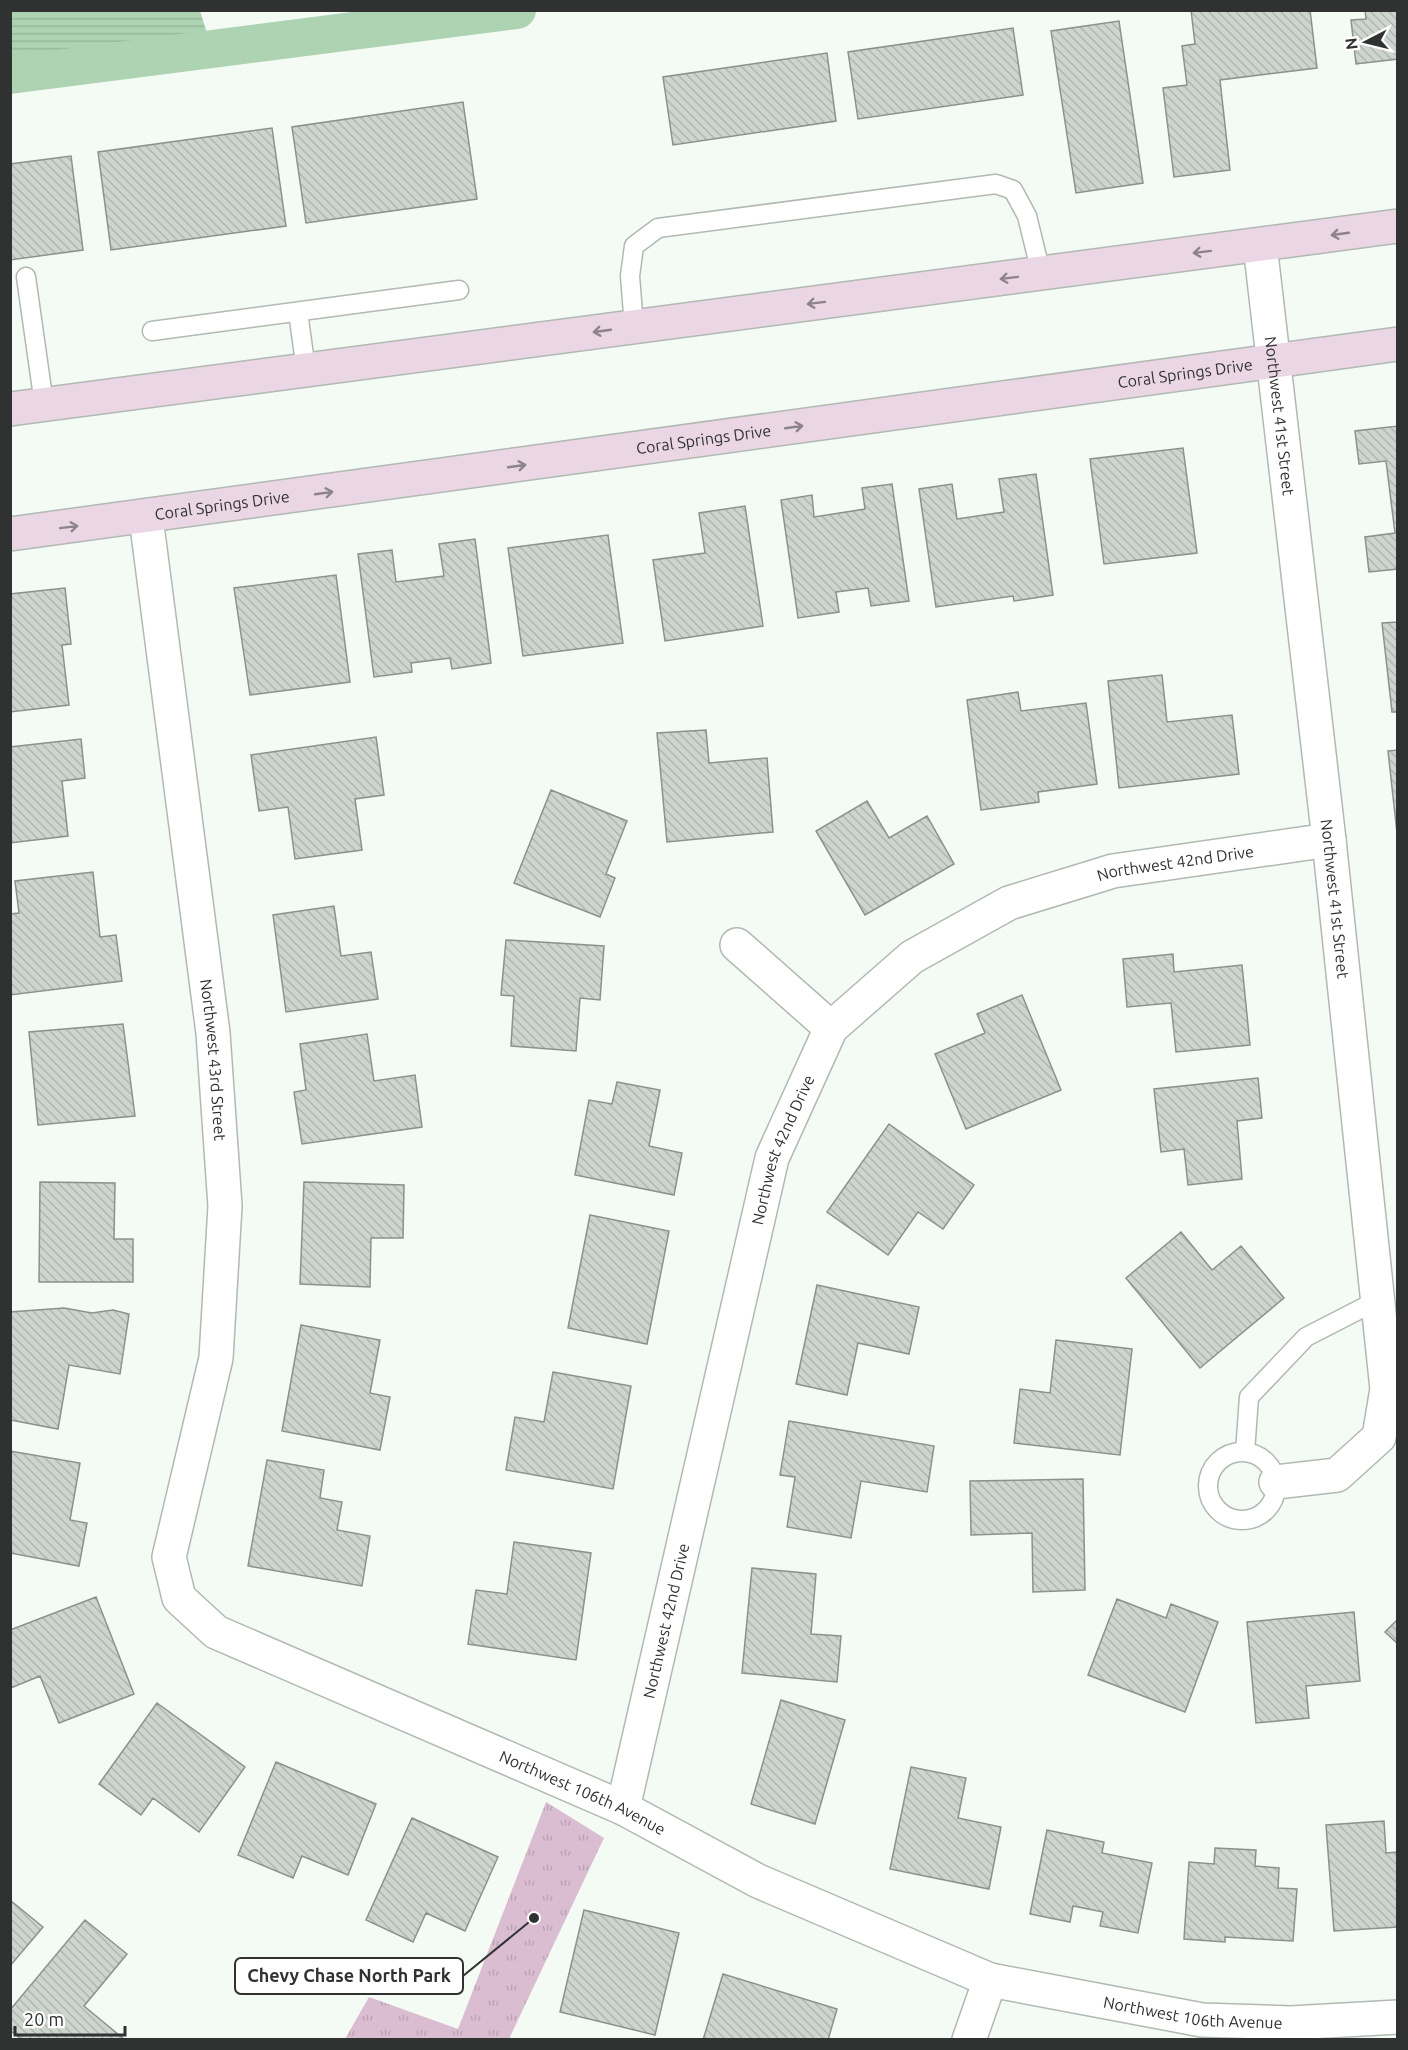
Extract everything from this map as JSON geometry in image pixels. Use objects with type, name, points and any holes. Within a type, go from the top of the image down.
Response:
[{"type":"main road","points":[[10,409],[1398,226]]},
{"type":"main road","name":"Coral Springs Drive","points":[[10,534],[146,518],[1398,344]]},
{"type":"street","name":"Northwest 41st Street","points":[[1260,244],[1329,840],[1387,1389],[1379,1437],[1337,1475],[1276,1482]]},
{"type":"street","name":"Northwest 43rd Street","points":[[146,518],[213,1034],[225,1206],[216,1358],[170,1557],[179,1598]]},
{"type":"street","name":"Northwest 42nd Drive","points":[[622,1808],[772,1158],[831,1028],[912,957],[1009,903],[1113,871],[1329,840]]},
{"type":"street","points":[[737,945],[831,1028]]},
{"type":"street","name":"Northwest 106th Avenue","points":[[179,1598],[216,1632],[622,1808],[758,1881],[990,1980],[1202,2020],[1291,2023],[1398,2017]]},
{"type":"street","points":[[969,2040],[990,1980]]},
{"type":"lane","points":[[634,326],[630,276],[634,246],[658,228],[961,188],[996,184],[1012,190],[1027,216],[1041,273]]},
{"type":"lane","points":[[26,277],[44,404]]},
{"type":"lane","points":[[152,331],[459,290]]},
{"type":"lane","points":[[298,312],[306,370]]},
{"type":"lane","points":[[1245,1452],[1249,1397],[1306,1337],[1378,1300]]},
{"type":"lane","points":[[1245,1452],[1266,1462],[1273,1471],[1276,1482],[1271,1504],[1254,1519],[1242,1521],[1221,1514],[1209,1496],[1210,1474],[1224,1457],[1245,1452]]},
{"type":"green space","points":[[546,1802],[604,1838],[509,2039],[345,2039],[369,1997],[458,2029]]},
{"type":"shaded area","points":[[10,11],[200,11],[212,49],[11,75]]},
{"type":"building","points":[[1191,10],[1310,10],[1317,68],[1220,80],[1230,170],[1174,177],[1163,88],[1187,85],[1182,46],[1195,44]]},
{"type":"building","points":[[1365,10],[1398,10],[1398,59],[1356,64],[1351,20],[1366,19]]},
{"type":"building","points":[[1119,21],[1143,183],[1076,193],[1051,31]]},
{"type":"building","points":[[1013,28],[1023,95],[858,119],[848,52]]},
{"type":"building","points":[[827,53],[836,121],[673,145],[663,77]]},
{"type":"building","points":[[463,102],[477,199],[306,223],[292,127]]},
{"type":"building","points":[[272,128],[286,226],[111,250],[98,152]]},
{"type":"building","points":[[71,156],[83,250],[10,260],[10,164]]},
{"type":"building","points":[[1398,426],[1398,569],[1369,572],[1365,537],[1395,533],[1386,461],[1359,464],[1355,431]]},
{"type":"building","points":[[1183,448],[1197,553],[1104,564],[1090,459]]},
{"type":"building","points":[[1036,474],[1053,595],[1014,601],[1013,596],[936,607],[919,489],[952,484],[957,519],[1004,512],[999,479]]},
{"type":"building","points":[[892,484],[909,601],[871,606],[868,588],[836,592],[839,612],[798,618],[781,500],[812,495],[814,517],[865,509],[862,488]]},
{"type":"building","points":[[745,506],[763,626],[665,641],[653,560],[705,553],[699,513]]},
{"type":"building","points":[[608,535],[623,643],[523,656],[508,548]]},
{"type":"building","points":[[475,539],[491,663],[452,669],[450,658],[411,663],[412,672],[374,677],[358,554],[392,550],[396,582],[444,576],[439,544]]},
{"type":"building","points":[[336,575],[350,682],[250,695],[234,588]]},
{"type":"building","points":[[65,588],[71,644],[62,645],[69,705],[10,712],[10,594]]},
{"type":"building","points":[[1398,622],[1398,712],[1392,712],[1382,623]]},
{"type":"building","points":[[1162,675],[1167,722],[1232,715],[1239,774],[1119,788],[1108,681]]},
{"type":"building","points":[[1018,692],[1021,711],[1086,703],[1097,784],[1038,792],[1039,802],[981,810],[967,700]]},
{"type":"building","points":[[706,730],[709,763],[767,758],[773,832],[667,842],[657,733]]},
{"type":"building","points":[[376,737],[384,795],[355,799],[362,850],[295,859],[288,807],[259,811],[251,755]]},
{"type":"building","points":[[81,739],[85,778],[62,781],[68,836],[10,843],[10,747]]},
{"type":"building","points":[[1398,750],[1398,842],[1388,751]]},
{"type":"building","points":[[551,790],[627,821],[606,874],[615,878],[600,917],[514,883]]},
{"type":"building","points":[[867,801],[889,838],[927,816],[954,864],[865,915],[816,831]]},
{"type":"building","points":[[93,872],[100,937],[116,935],[122,981],[10,995],[10,914],[19,913],[15,881]]},
{"type":"building","points":[[334,906],[341,956],[371,952],[378,999],[286,1012],[273,915]]},
{"type":"building","points":[[506,940],[604,946],[600,1000],[580,998],[576,1051],[511,1046],[514,996],[501,995]]},
{"type":"building","points":[[1173,954],[1174,972],[1242,965],[1250,1045],[1176,1052],[1171,1003],[1127,1007],[1123,959]]},
{"type":"building","points":[[1022,995],[1061,1090],[966,1129],[935,1054],[985,1033],[977,1014]]},
{"type":"building","points":[[123,1024],[135,1116],[38,1125],[29,1032]]},
{"type":"building","points":[[367,1034],[374,1081],[415,1075],[422,1127],[302,1144],[294,1092],[306,1090],[300,1044]]},
{"type":"building","points":[[1258,1078],[1262,1118],[1237,1121],[1242,1179],[1188,1185],[1184,1149],[1161,1152],[1154,1089]]},
{"type":"building","points":[[617,1082],[660,1090],[649,1146],[682,1153],[674,1195],[575,1175],[589,1100],[612,1104]]},
{"type":"building","points":[[889,1124],[974,1185],[943,1229],[918,1212],[888,1255],[827,1212]]},
{"type":"building","points":[[40,1182],[115,1183],[114,1239],[133,1239],[133,1282],[39,1282]]},
{"type":"building","points":[[304,1182],[404,1185],[403,1238],[371,1238],[370,1287],[300,1284]]},
{"type":"building","points":[[590,1215],[669,1231],[647,1344],[568,1328]]},
{"type":"building","points":[[1181,1232],[1212,1270],[1241,1246],[1284,1298],[1200,1368],[1126,1278]]},
{"type":"building","points":[[817,1285],[919,1307],[909,1354],[858,1343],[847,1395],[796,1384]]},
{"type":"building","points":[[64,1308],[92,1313],[113,1310],[129,1314],[120,1374],[69,1365],[58,1429],[10,1420],[10,1312]]},
{"type":"building","points":[[301,1325],[380,1340],[370,1393],[390,1397],[380,1450],[282,1431]]},
{"type":"building","points":[[1056,1340],[1132,1349],[1120,1455],[1014,1443],[1020,1389],[1050,1393]]},
{"type":"building","points":[[553,1372],[631,1386],[613,1489],[506,1470],[515,1417],[544,1422]]},
{"type":"building","points":[[789,1421],[934,1446],[927,1492],[861,1481],[851,1538],[787,1527],[795,1477],[780,1475]]},
{"type":"building","points":[[10,1451],[80,1463],[70,1520],[87,1523],[79,1566],[10,1553]]},
{"type":"building","points":[[267,1460],[324,1470],[320,1498],[342,1502],[337,1530],[370,1536],[362,1586],[248,1566]]},
{"type":"building","points":[[1083,1479],[1085,1590],[1033,1592],[1032,1533],[971,1535],[970,1481]]},
{"type":"building","points":[[514,1542],[591,1553],[576,1660],[468,1644],[476,1590],[507,1594]]},
{"type":"building","points":[[752,1568],[816,1574],[811,1634],[841,1636],[837,1682],[742,1673]]},
{"type":"building","points":[[96,1597],[134,1694],[59,1723],[40,1676],[11,1688],[10,1630]]},
{"type":"building","points":[[1117,1599],[1166,1618],[1171,1604],[1218,1622],[1185,1712],[1088,1675]]},
{"type":"building","points":[[1354,1612],[1360,1681],[1306,1686],[1309,1718],[1256,1723],[1247,1622]]},
{"type":"building","points":[[1398,1619],[1398,1644],[1385,1632]]},
{"type":"building","points":[[781,1700],[845,1720],[815,1824],[751,1804]]},
{"type":"building","points":[[157,1703],[245,1767],[199,1832],[153,1798],[141,1815],[99,1784]]},
{"type":"building","points":[[276,1762],[376,1804],[348,1875],[302,1856],[293,1878],[238,1855]]},
{"type":"building","points":[[911,1767],[966,1778],[958,1818],[1001,1827],[989,1889],[890,1869]]},
{"type":"building","points":[[412,1818],[498,1857],[465,1931],[426,1913],[413,1942],[366,1920]]},
{"type":"building","points":[[1384,1821],[1386,1853],[1398,1852],[1398,1927],[1334,1931],[1326,1825]]},
{"type":"building","points":[[1047,1830],[1104,1842],[1102,1853],[1152,1863],[1138,1933],[1100,1926],[1103,1912],[1073,1906],[1070,1922],[1030,1914]]},
{"type":"building","points":[[1215,1848],[1256,1850],[1255,1866],[1279,1868],[1278,1888],[1297,1889],[1293,1941],[1225,1937],[1225,1942],[1184,1939],[1189,1862],[1214,1864]]},
{"type":"building","points":[[10,1900],[43,1927],[10,1966]]},
{"type":"building","points":[[584,1910],[679,1933],[655,2035],[560,2012]]},
{"type":"building","points":[[85,1920],[127,1954],[84,2006],[125,2040],[22,2040],[10,2030],[10,2010]]},
{"type":"building","points":[[723,1974],[837,2009],[828,2040],[703,2040]]},
{"type":"waterway","points":[[10,75],[517,10]]},
{"type":"place","name":"Chevy Chase North Park","points":[[534,1918]]}]
